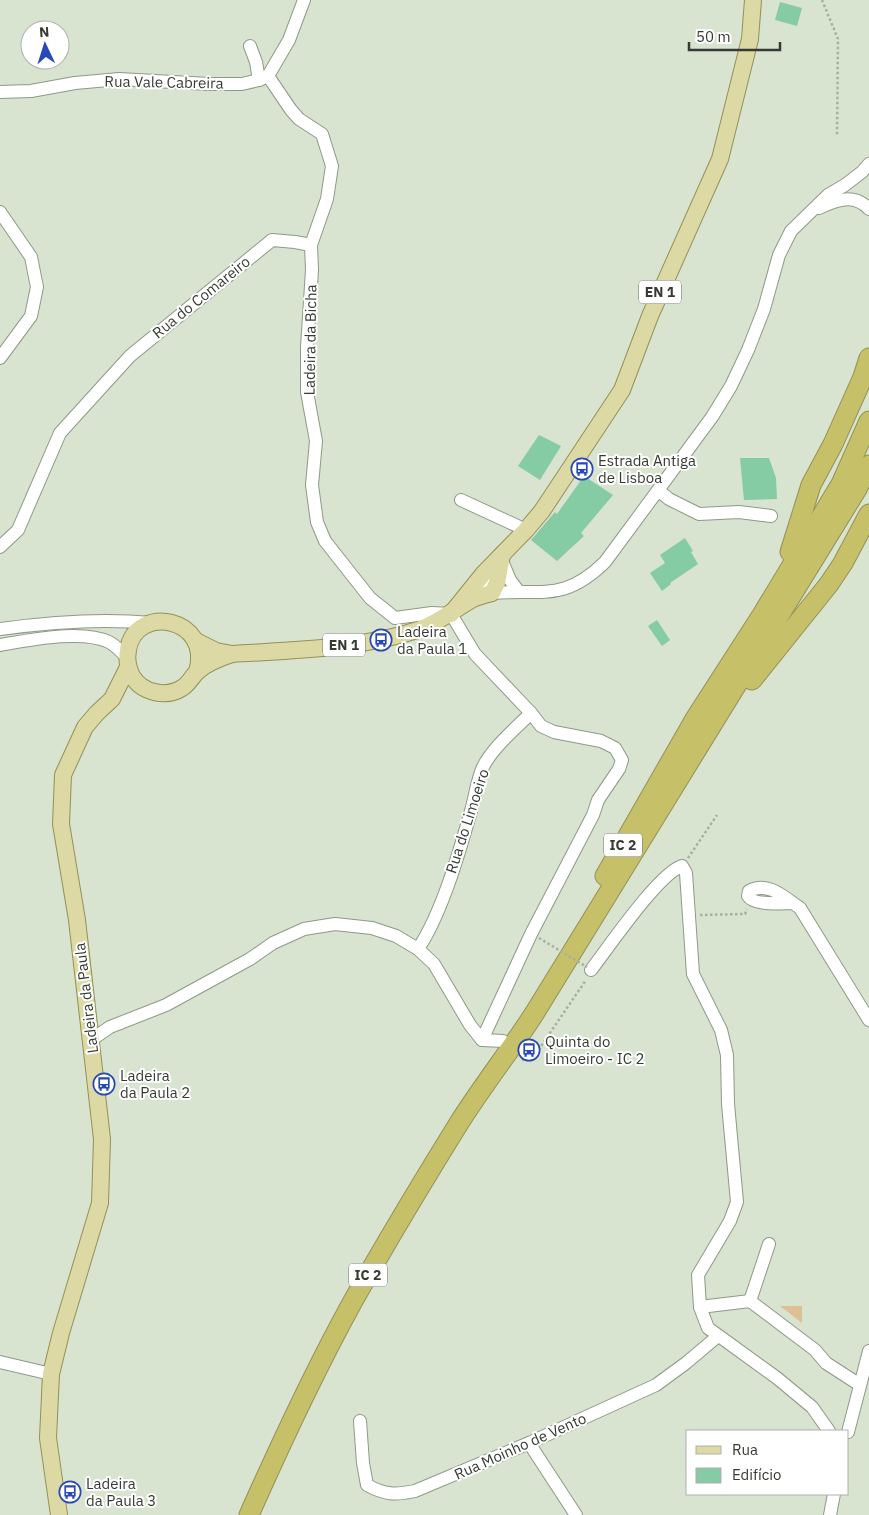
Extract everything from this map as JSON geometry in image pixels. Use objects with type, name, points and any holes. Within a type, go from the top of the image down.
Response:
[{"type":"highway","points":[[762,615],[797,533],[811,485],[833,444],[863,378],[869,358]]},
{"type":"highway","name":"IC 2","points":[[488,1078],[503,1041],[610,867],[695,719],[762,615],[841,484],[869,421]]},
{"type":"highway","name":"IC 2","points":[[249,1515],[309,1386],[353,1302],[459,1123],[488,1078],[519,1037],[722,712],[857,489],[869,465]]},
{"type":"highway","points":[[722,712],[756,676],[828,584],[843,562],[869,514]]},
{"type":"highway","points":[[264,1481],[266,1515]]},
{"type":"main road","name":"EN 1","points":[[451,614],[484,573],[502,558],[542,511],[622,390],[650,316],[720,159],[750,39],[753,0]]},
{"type":"main road","name":"EN 1","points":[[196,640],[216,651],[232,654],[333,647],[381,640],[423,628],[451,614],[473,599],[492,593],[497,583],[502,558]]},
{"type":"main road","points":[[166,621],[181,626],[190,632],[196,640],[200,656],[197,672],[186,685],[173,692],[162,694],[151,692],[126,694],[112,699],[127,662],[128,646],[141,628],[151,623],[166,621]]},
{"type":"main road","name":"EN 1","points":[[197,672],[216,660],[232,654]]},
{"type":"main road","points":[[127,662],[137,682],[151,692]]},
{"type":"main road","name":"Ladeira da Paula","points":[[59,1515],[48,1438],[51,1374],[61,1333],[100,1202],[102,1139],[77,920],[61,824],[63,775],[85,727],[112,699]]},
{"type":"street","points":[[264,78],[289,40],[304,0]]},
{"type":"street","points":[[250,46],[264,78],[299,119],[322,134],[332,166],[327,199],[311,245]]},
{"type":"street","name":"Rua Vale Cabreira","points":[[0,92],[31,91],[75,83],[119,79],[242,84],[264,78]]},
{"type":"street","points":[[484,573],[487,587],[492,593],[544,593],[570,588],[590,577],[605,562],[712,417],[731,386],[764,309],[779,255],[791,232],[828,195],[845,185],[869,164]]},
{"type":"street","points":[[809,212],[845,199],[857,201],[869,210]]},
{"type":"street","points":[[0,212],[31,257],[37,287],[31,316],[0,358]]},
{"type":"street","name":"Rua do Comareiro","points":[[0,547],[18,530],[60,433],[130,356],[272,240],[311,245]]},
{"type":"street","name":"Ladeira da Bicha","points":[[311,245],[312,270],[307,347],[307,392],[316,441],[312,485],[317,522],[325,541],[370,598],[387,613],[395,618],[432,613],[451,614]]},
{"type":"street","points":[[658,491],[699,514],[738,512],[771,516]]},
{"type":"street","points":[[462,500],[526,530]]},
{"type":"street","points":[[502,558],[510,580],[519,592]]},
{"type":"street","points":[[451,614],[475,654],[532,713],[541,726],[554,732],[600,741],[615,748],[622,760],[619,769],[598,800],[593,815],[535,936],[482,1040]]},
{"type":"street","points":[[0,629],[45,622],[107,620],[151,623]]},
{"type":"street","points":[[0,645],[46,638],[81,636],[97,638],[110,643],[127,662]]},
{"type":"street","name":"Rua do Limoeiro","points":[[418,949],[426,937],[445,890],[471,812],[483,766],[494,751],[532,713]]},
{"type":"street","points":[[589,969],[651,892],[675,868],[682,866],[686,873],[693,974],[721,1030],[727,1055],[728,1104],[737,1202],[730,1221],[698,1275],[700,1307],[708,1328],[777,1378],[812,1407],[828,1430]]},
{"type":"street","points":[[750,900],[748,896],[749,891],[766,887],[800,908],[869,1020]]},
{"type":"street","points":[[91,1040],[110,1027],[166,1005],[250,959],[272,943],[304,929],[335,924],[372,928],[396,936],[418,949],[434,964],[470,1025],[482,1040],[503,1041]]},
{"type":"street","points":[[750,1301],[769,1244]]},
{"type":"street","points":[[700,1307],[750,1301],[815,1350],[826,1362],[860,1384]]},
{"type":"street","name":"Rua Moinho de Vento","points":[[360,1421],[363,1463],[367,1485],[378,1492],[396,1494],[415,1492],[530,1443],[656,1385],[718,1336]]},
{"type":"street","points":[[848,1430],[869,1352]]},
{"type":"street","points":[[0,1362],[51,1374]]},
{"type":"street","points":[[530,1443],[576,1515]]},
{"type":"street","points":[[830,1515],[834,1495]]},
{"type":"path","points":[[822,0],[838,39],[837,136]]},
{"type":"path","points":[[682,866],[717,815]]},
{"type":"path","points":[[689,915],[745,914]]},
{"type":"path","points":[[525,1056],[521,1061],[535,1055],[589,969],[535,936]]},
{"type":"shaded area","points":[[780,1306],[802,1306],[802,1323]]},
{"type":"building","points":[[780,2],[802,8],[797,26],[775,20]]},
{"type":"building","points":[[539,435],[561,446],[540,480],[518,466]]},
{"type":"building","points":[[740,458],[769,458],[776,478],[777,499],[744,500]]},
{"type":"building","points":[[584,476],[613,495],[581,533],[584,536],[557,561],[531,540],[555,512],[557,514]]},
{"type":"building","points":[[685,538],[698,564],[670,583],[662,591],[650,573],[665,563],[660,555]]},
{"type":"building","points":[[657,620],[670,640],[662,646],[648,626]]},
{"type":"place","name":"Estrada Antiga de Lisboa","points":[[582,469]]},
{"type":"place","name":"Ladeira da Paula 1","points":[[381,640]]},
{"type":"place","name":"Quinta do Limoeiro - IC 2","points":[[529,1050]]},
{"type":"place","name":"Ladeira da Paula 2","points":[[104,1084]]},
{"type":"place","name":"Ladeira da Paula 3","points":[[70,1492]]}]
